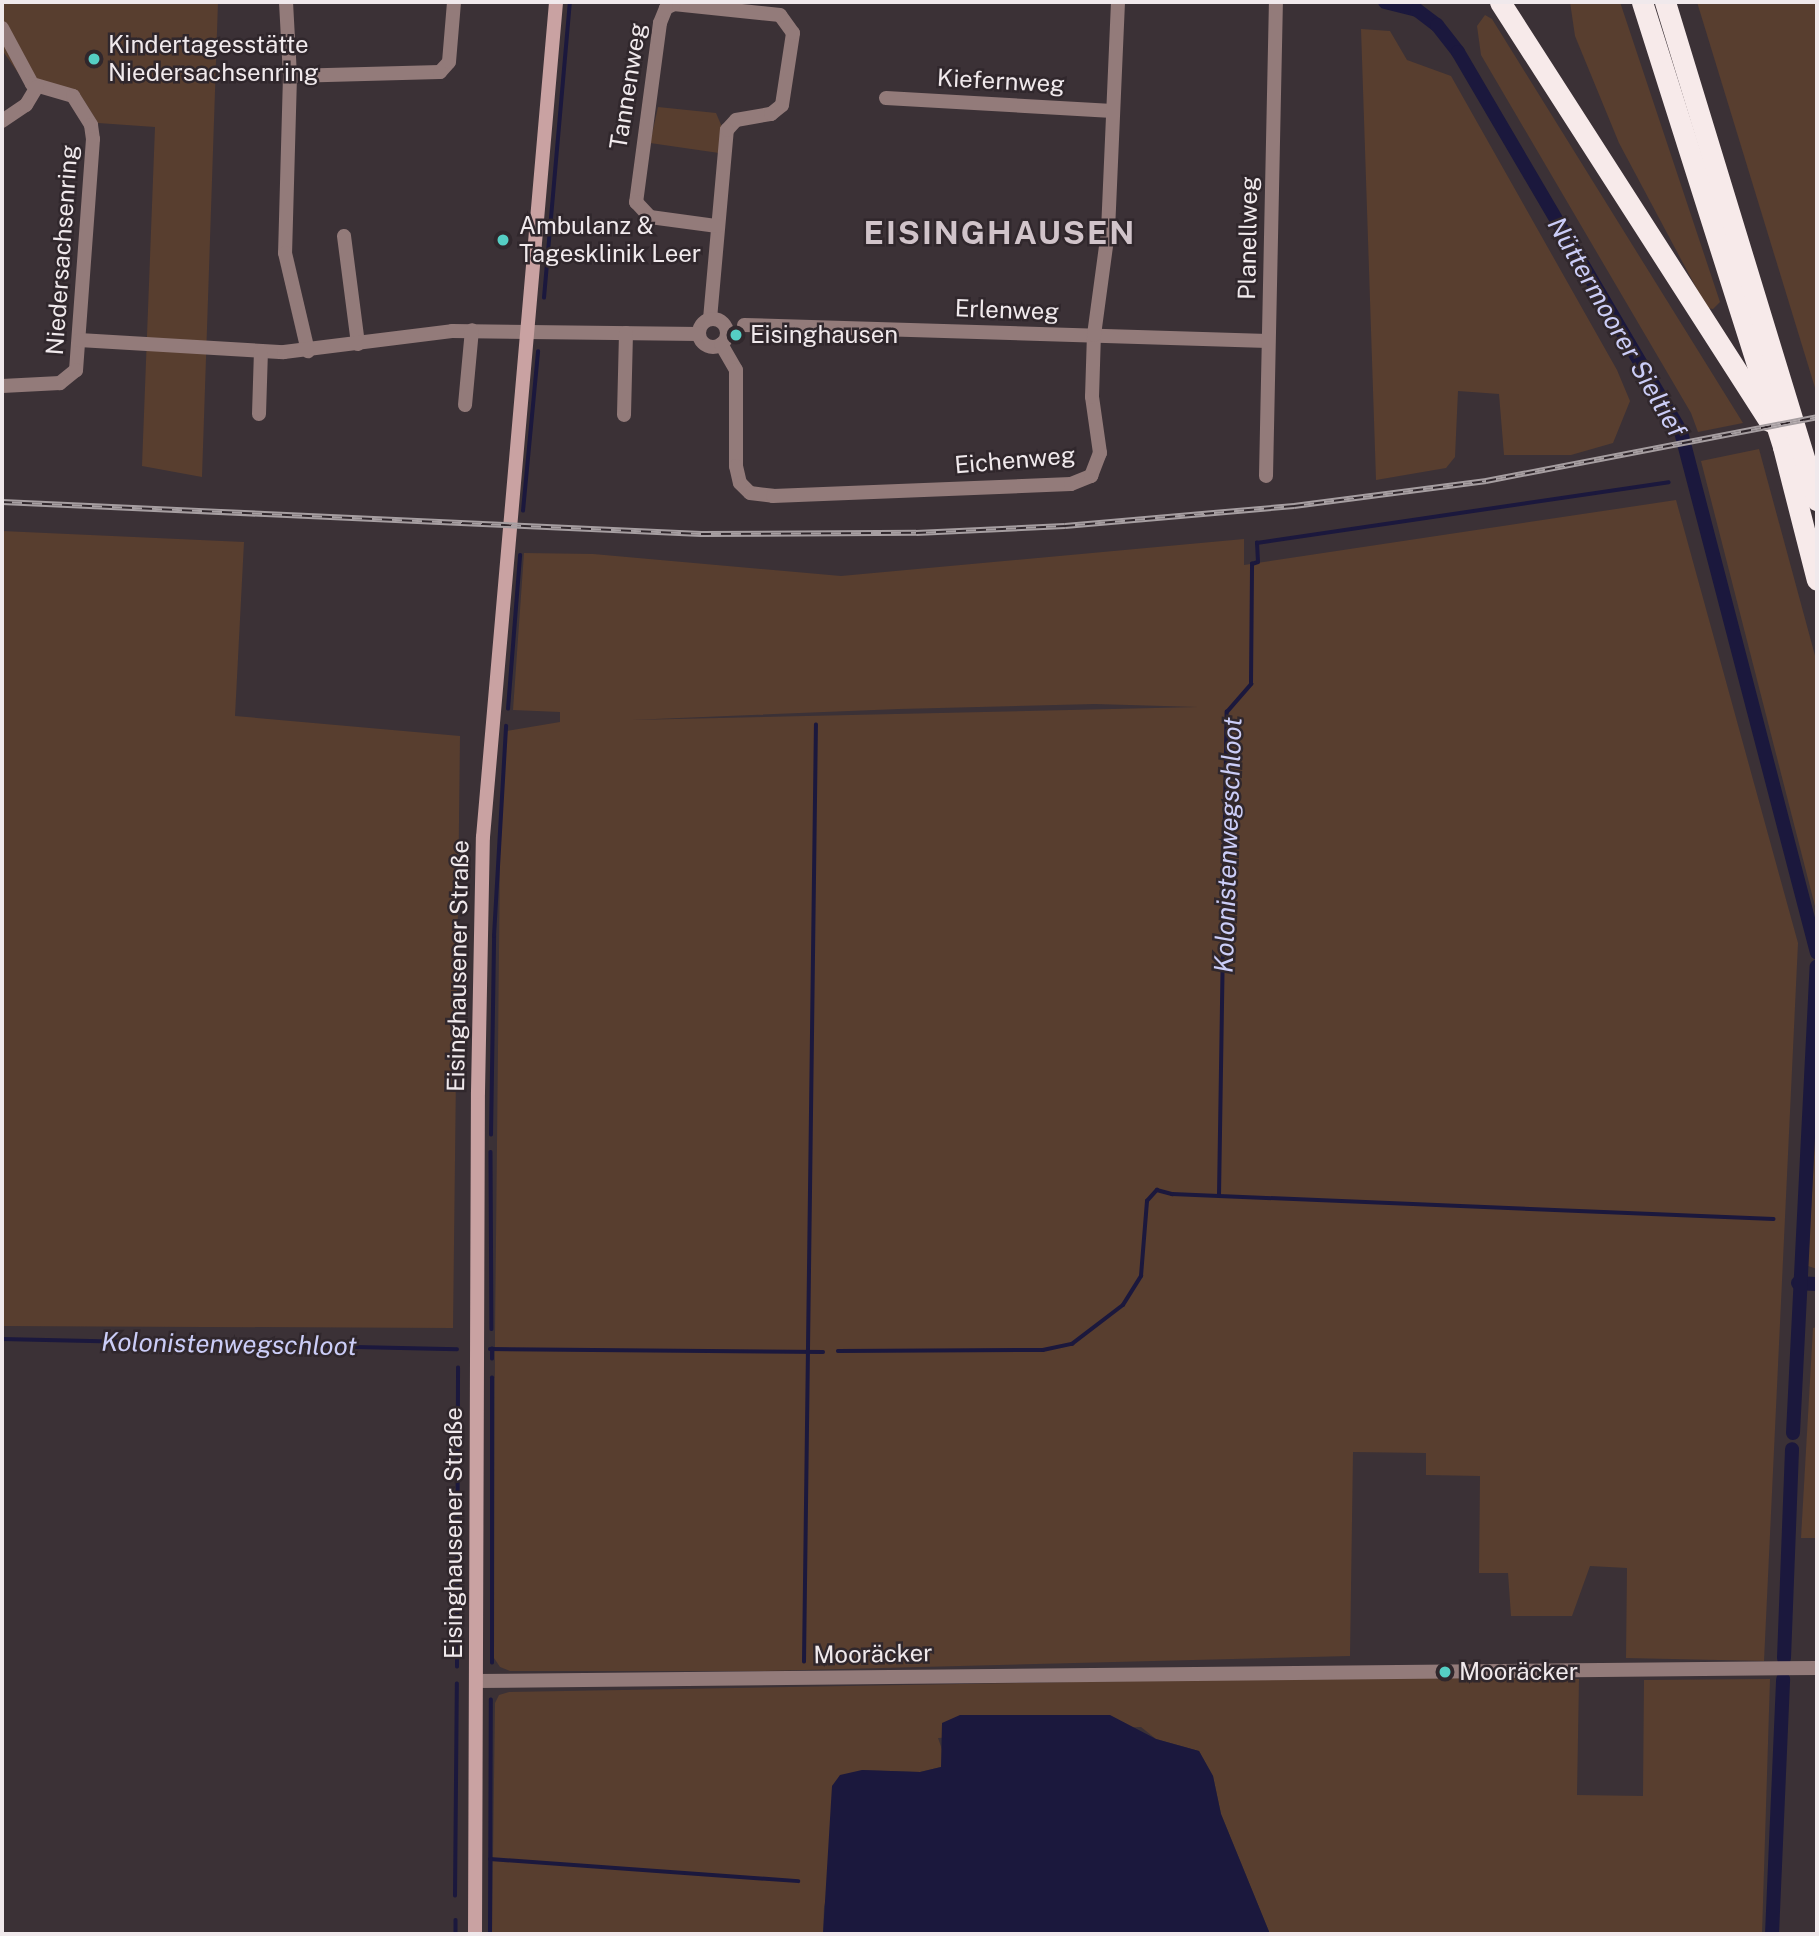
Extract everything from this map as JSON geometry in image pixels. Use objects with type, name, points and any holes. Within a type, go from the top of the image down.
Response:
[{"type":"highway","points":[[1500,2],[1781,425]]},
{"type":"highway","points":[[1642,2],[1781,425],[1817,500]]},
{"type":"highway","points":[[1665,2],[1781,425],[1817,580]]},
{"type":"street","points":[[286,2],[290,76],[285,253],[308,351]]},
{"type":"street","points":[[290,76],[440,72],[450,56],[454,2]]},
{"type":"street","name":"Eisinghausener Straße","points":[[475,1934],[483,837],[507,527],[529,330],[556,2]]},
{"type":"street","name":"Eichenweg","points":[[721,344],[731,356],[737,376],[737,475],[750,493],[773,496],[1084,481],[1099,458],[1092,397],[1094,335],[1108,231],[1118,2]]},
{"type":"street","name":"Planellweg","points":[[1266,476],[1276,2]]},
{"type":"street","name":"Tannenweg","points":[[710,319],[727,130],[736,120],[771,114],[782,105],[793,33],[779,15],[674,4],[662,17],[636,202],[650,217],[717,226]]},
{"type":"street","points":[[2,28],[27,78],[37,87],[26,105],[2,121]]},
{"type":"street","name":"Niedersachsenring","points":[[2,386],[66,381],[76,370],[93,131],[73,96],[37,87]]},
{"type":"street","name":"Kiefernweg","points":[[886,98],[1113,111]]},
{"type":"street","points":[[344,236],[358,344]]},
{"type":"street","points":[[710,319],[725,328],[721,344],[707,345],[699,334],[702,324],[710,319]]},
{"type":"street","name":"Erlenweg","points":[[744,325],[1268,341]]},
{"type":"street","points":[[465,405],[472,330]]},
{"type":"street","points":[[79,340],[261,351],[308,351],[472,330],[699,334]]},
{"type":"street","points":[[624,415],[626,333]]},
{"type":"street","points":[[259,414],[261,351]]},
{"type":"street","name":"Mooräcker","points":[[476,1681],[1817,1668]]},
{"type":"shaded area","points":[[2,2],[218,2],[202,477],[142,466],[155,127],[98,123],[78,91],[24,81],[2,50]]},
{"type":"shaded area","points":[[1570,2],[1620,2],[1720,302],[1713,309],[1707,308],[1619,143],[1575,36]]},
{"type":"shaded area","points":[[1697,2],[1817,2],[1817,392],[1816,391]]},
{"type":"shaded area","points":[[1485,15],[1492,19],[1743,423],[1698,432],[1691,413],[1481,55],[1477,26]]},
{"type":"shaded area","points":[[1361,29],[1390,31],[1407,60],[1451,76],[1617,370],[1630,401],[1613,443],[1571,455],[1504,455],[1499,394],[1458,391],[1455,457],[1446,468],[1376,480]]},
{"type":"shaded area","points":[[658,107],[716,113],[722,127],[719,153],[650,143]]},
{"type":"shaded area","points":[[1759,449],[1817,663],[1817,914],[1701,461]]},
{"type":"shaded area","points":[[1676,500],[1798,943],[1764,1661],[1626,1658],[1627,1568],[1590,1566],[1572,1616],[1511,1616],[1508,1573],[1479,1573],[1480,1476],[1426,1475],[1426,1453],[1353,1452],[1350,1656],[765,1671],[510,1671],[500,1667],[494,1658],[495,1335],[500,856],[507,731],[560,722],[560,712],[513,710],[524,553],[593,554],[841,576],[1244,539],[1244,565]],"holes":[[[1095,704],[1198,707],[631,720]]]},
{"type":"shaded area","points":[[2,531],[244,542],[235,716],[460,736],[453,1328],[2,1326]]},
{"type":"shaded area","points":[[1817,1099],[1817,1269],[1808,1266]]},
{"type":"shaded area","points":[[1817,1327],[1817,1538],[1801,1538],[1813,1328]]},
{"type":"shaded area","points":[[1350,1677],[1579,1679],[1577,1795],[1643,1796],[1644,1680],[1770,1679],[1762,1934],[1270,1934],[1221,1814],[1213,1776],[1199,1751],[1156,1739],[1141,1727],[938,1738],[944,1755],[941,1767],[920,1772],[862,1770],[824,1907],[823,1934],[492,1934],[495,1703],[499,1695],[509,1692]]},
{"type":"shaded area","points":[[960,1715],[1110,1715],[1156,1739],[1199,1751],[1213,1776],[1221,1814],[1270,1934],[823,1934],[832,1786],[840,1775],[862,1770],[920,1772],[941,1767],[942,1723]]},
{"type":"waterway","points":[[544,298],[570,2]]},
{"type":"waterway","name":"Nüttermoorer Sieltief","points":[[1385,2],[1417,10],[1437,25],[1458,52],[1681,432],[1817,953]]},
{"type":"waterway","points":[[523,511],[538,352]]},
{"type":"waterway","name":"Kolonistenwegschloot","points":[[1219,1196],[1227,712],[1251,684],[1252,564],[1258,562],[1257,543],[1668,482]]},
{"type":"waterway","points":[[508,709],[520,555]]},
{"type":"waterway","points":[[804,1662],[816,725]]},
{"type":"waterway","points":[[491,1135],[494,936],[506,726]]},
{"type":"waterway","name":"Nüttermoorer Sieltief","points":[[1793,1433],[1817,967]]},
{"type":"waterway","points":[[491,1152],[492,1329]]},
{"type":"waterway","name":"Kolonistenwegschloot","points":[[838,1351],[1043,1350],[1072,1344],[1123,1305],[1141,1276],[1147,1201],[1157,1190],[1172,1194],[1773,1219]]},
{"type":"waterway","points":[[1798,1283],[1815,1284]]},
{"type":"waterway","name":"Kolonistenwegschloot","points":[[2,1339],[457,1349]]},
{"type":"waterway","name":"Kolonistenwegschloot","points":[[490,1349],[823,1352]]},
{"type":"waterway","points":[[492,1349],[492,1359]]},
{"type":"waterway","points":[[457,1667],[458,1368]]},
{"type":"waterway","points":[[492,1378],[492,1663]]},
{"type":"waterway","name":"Nüttermoorer Sieltief","points":[[1784,1658],[1792,1449]]},
{"type":"waterway","name":"Nüttermoorer Sieltief","points":[[1772,1934],[1783,1679]]},
{"type":"waterway","points":[[455,1896],[457,1684]]},
{"type":"waterway","points":[[490,1933],[491,1700]]},
{"type":"waterway","points":[[490,1859],[798,1881]]},
{"type":"waterway","points":[[456,1920],[456,1934]]},
{"type":"railway","points":[[2,502],[701,534],[916,533],[1065,526],[1294,506],[1486,481],[1817,417]]},
{"type":"place","name":"Kindertagesstätte Niedersachsenring","points":[[94,59]]},
{"type":"place","name":"Ambulanz & Tagesklinik Leer","points":[[503,240]]},
{"type":"place","name":"Eisinghausen","points":[[736,335]]},
{"type":"place","name":"Mooräcker","points":[[1445,1672]]},
{"type":"district","name":"EISINGHAUSEN","points":[[1000,233]]}]
